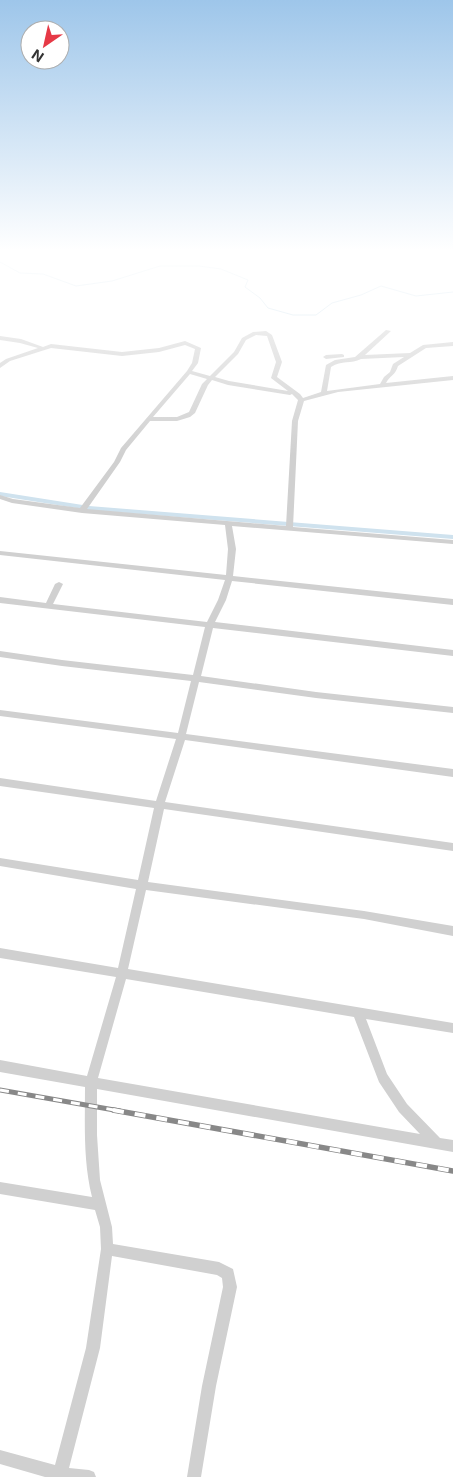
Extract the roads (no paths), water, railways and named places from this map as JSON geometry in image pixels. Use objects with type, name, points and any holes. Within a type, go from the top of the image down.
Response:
[{"type":"street","points":[[324,394],[328,366],[337,362],[360,358],[388,331]]},
{"type":"street","points":[[148,419],[188,416],[210,377],[236,353],[244,339],[255,333],[266,333],[277,352],[279,362],[274,378],[300,398]]},
{"type":"street","points":[[0,338],[22,341],[42,348]]},
{"type":"street","points":[[0,366],[8,360],[42,348],[55,346],[122,354],[159,350],[185,343],[191,344],[200,350],[189,372],[123,449],[117,462],[82,511]]},
{"type":"street","points":[[382,386],[386,378],[393,373],[394,365],[424,346],[453,344]]},
{"type":"street","points":[[326,357],[360,358],[410,355]]},
{"type":"street","points":[[0,360],[8,360]]},
{"type":"street","points":[[189,372],[228,383],[267,388],[300,398],[453,378]]},
{"type":"street","points":[[289,528],[295,421],[300,398]]},
{"type":"street","points":[[0,498],[82,511],[453,542]]},
{"type":"street","points":[[60,1474],[93,1348],[107,1249],[106,1227],[94,1180],[91,1083],[122,974],[140,884],[160,804],[181,736],[210,624],[218,611],[230,579],[233,550],[228,523]]},
{"type":"street","points":[[0,552],[175,571],[230,579],[453,602]]},
{"type":"street","points":[[48,606],[59,584]]},
{"type":"street","points":[[0,600],[453,653]]},
{"type":"street","points":[[0,654],[316,695],[453,710]]},
{"type":"street","points":[[0,713],[453,773]]},
{"type":"street","points":[[0,782],[453,847]]},
{"type":"street","points":[[0,862],[140,884],[364,915],[453,931]]},
{"type":"street","points":[[0,954],[453,1028]]},
{"type":"street","points":[[358,1012],[383,1078],[403,1108],[438,1144]]},
{"type":"street","points":[[0,1066],[453,1146]]},
{"type":"street","points":[[0,1188],[100,1204]]},
{"type":"street","points":[[107,1249],[219,1269],[228,1274],[230,1287],[209,1386],[194,1477]]},
{"type":"street","points":[[0,1457],[60,1474],[89,1477]]},
{"type":"waterway","points":[[0,494],[89,508],[453,537]]},
{"type":"railway","points":[[0,1090],[120,1111]]},
{"type":"railway","points":[[113,1110],[453,1171]]}]
